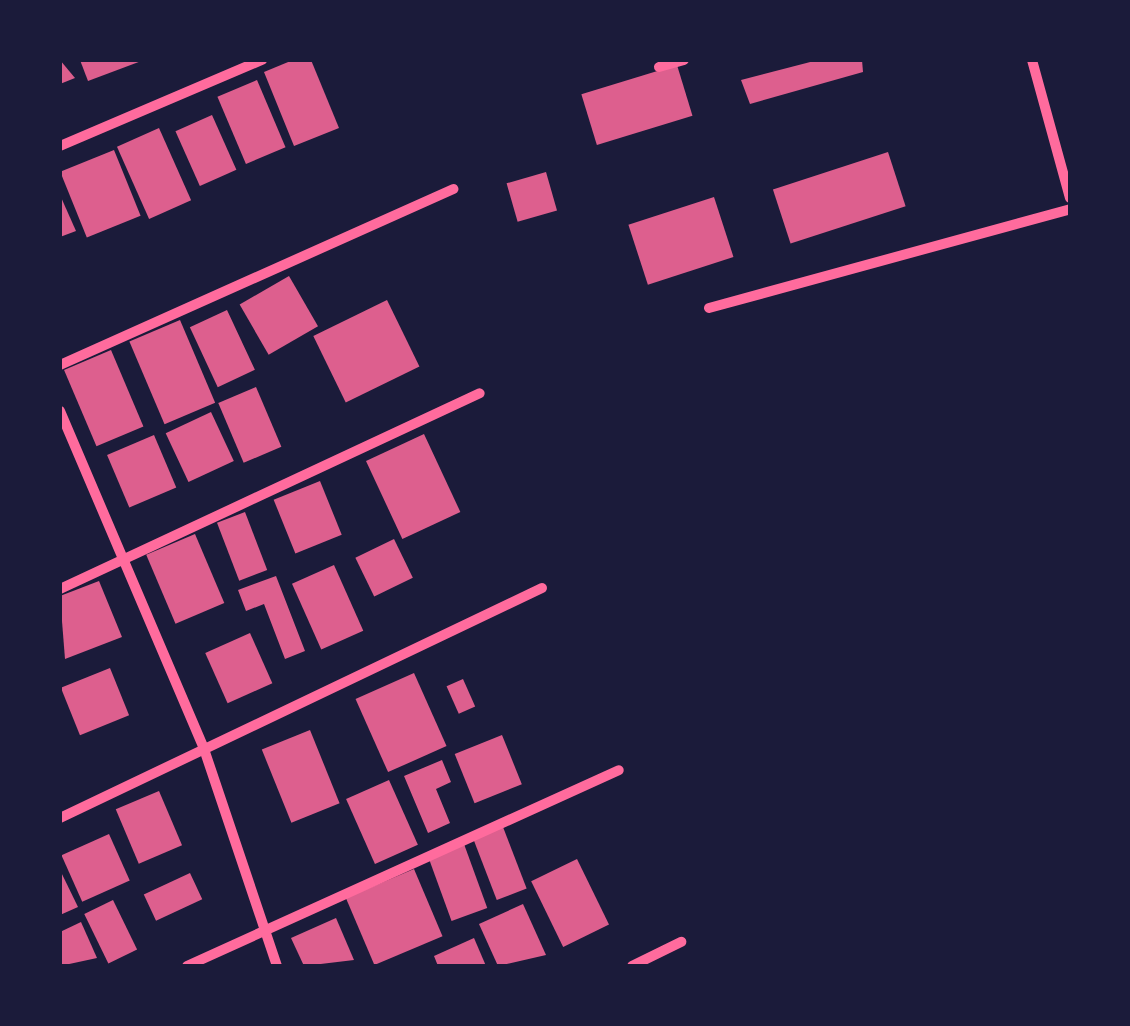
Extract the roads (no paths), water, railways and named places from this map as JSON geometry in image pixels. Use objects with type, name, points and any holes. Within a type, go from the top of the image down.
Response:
[{"type":"street","points":[[60,146],[262,60]]},
{"type":"street","points":[[659,67],[684,60]]},
{"type":"street","points":[[1032,60],[1070,198]]},
{"type":"street","points":[[60,365],[453,189]]},
{"type":"street","points":[[709,308],[1070,209]]},
{"type":"street","points":[[60,588],[124,554],[480,393]]},
{"type":"street","points":[[60,410],[204,749],[260,928],[277,966]]},
{"type":"street","points":[[60,818],[542,588]]},
{"type":"street","points":[[187,966],[260,928],[619,770]]},
{"type":"street","points":[[632,966],[681,942]]}]
